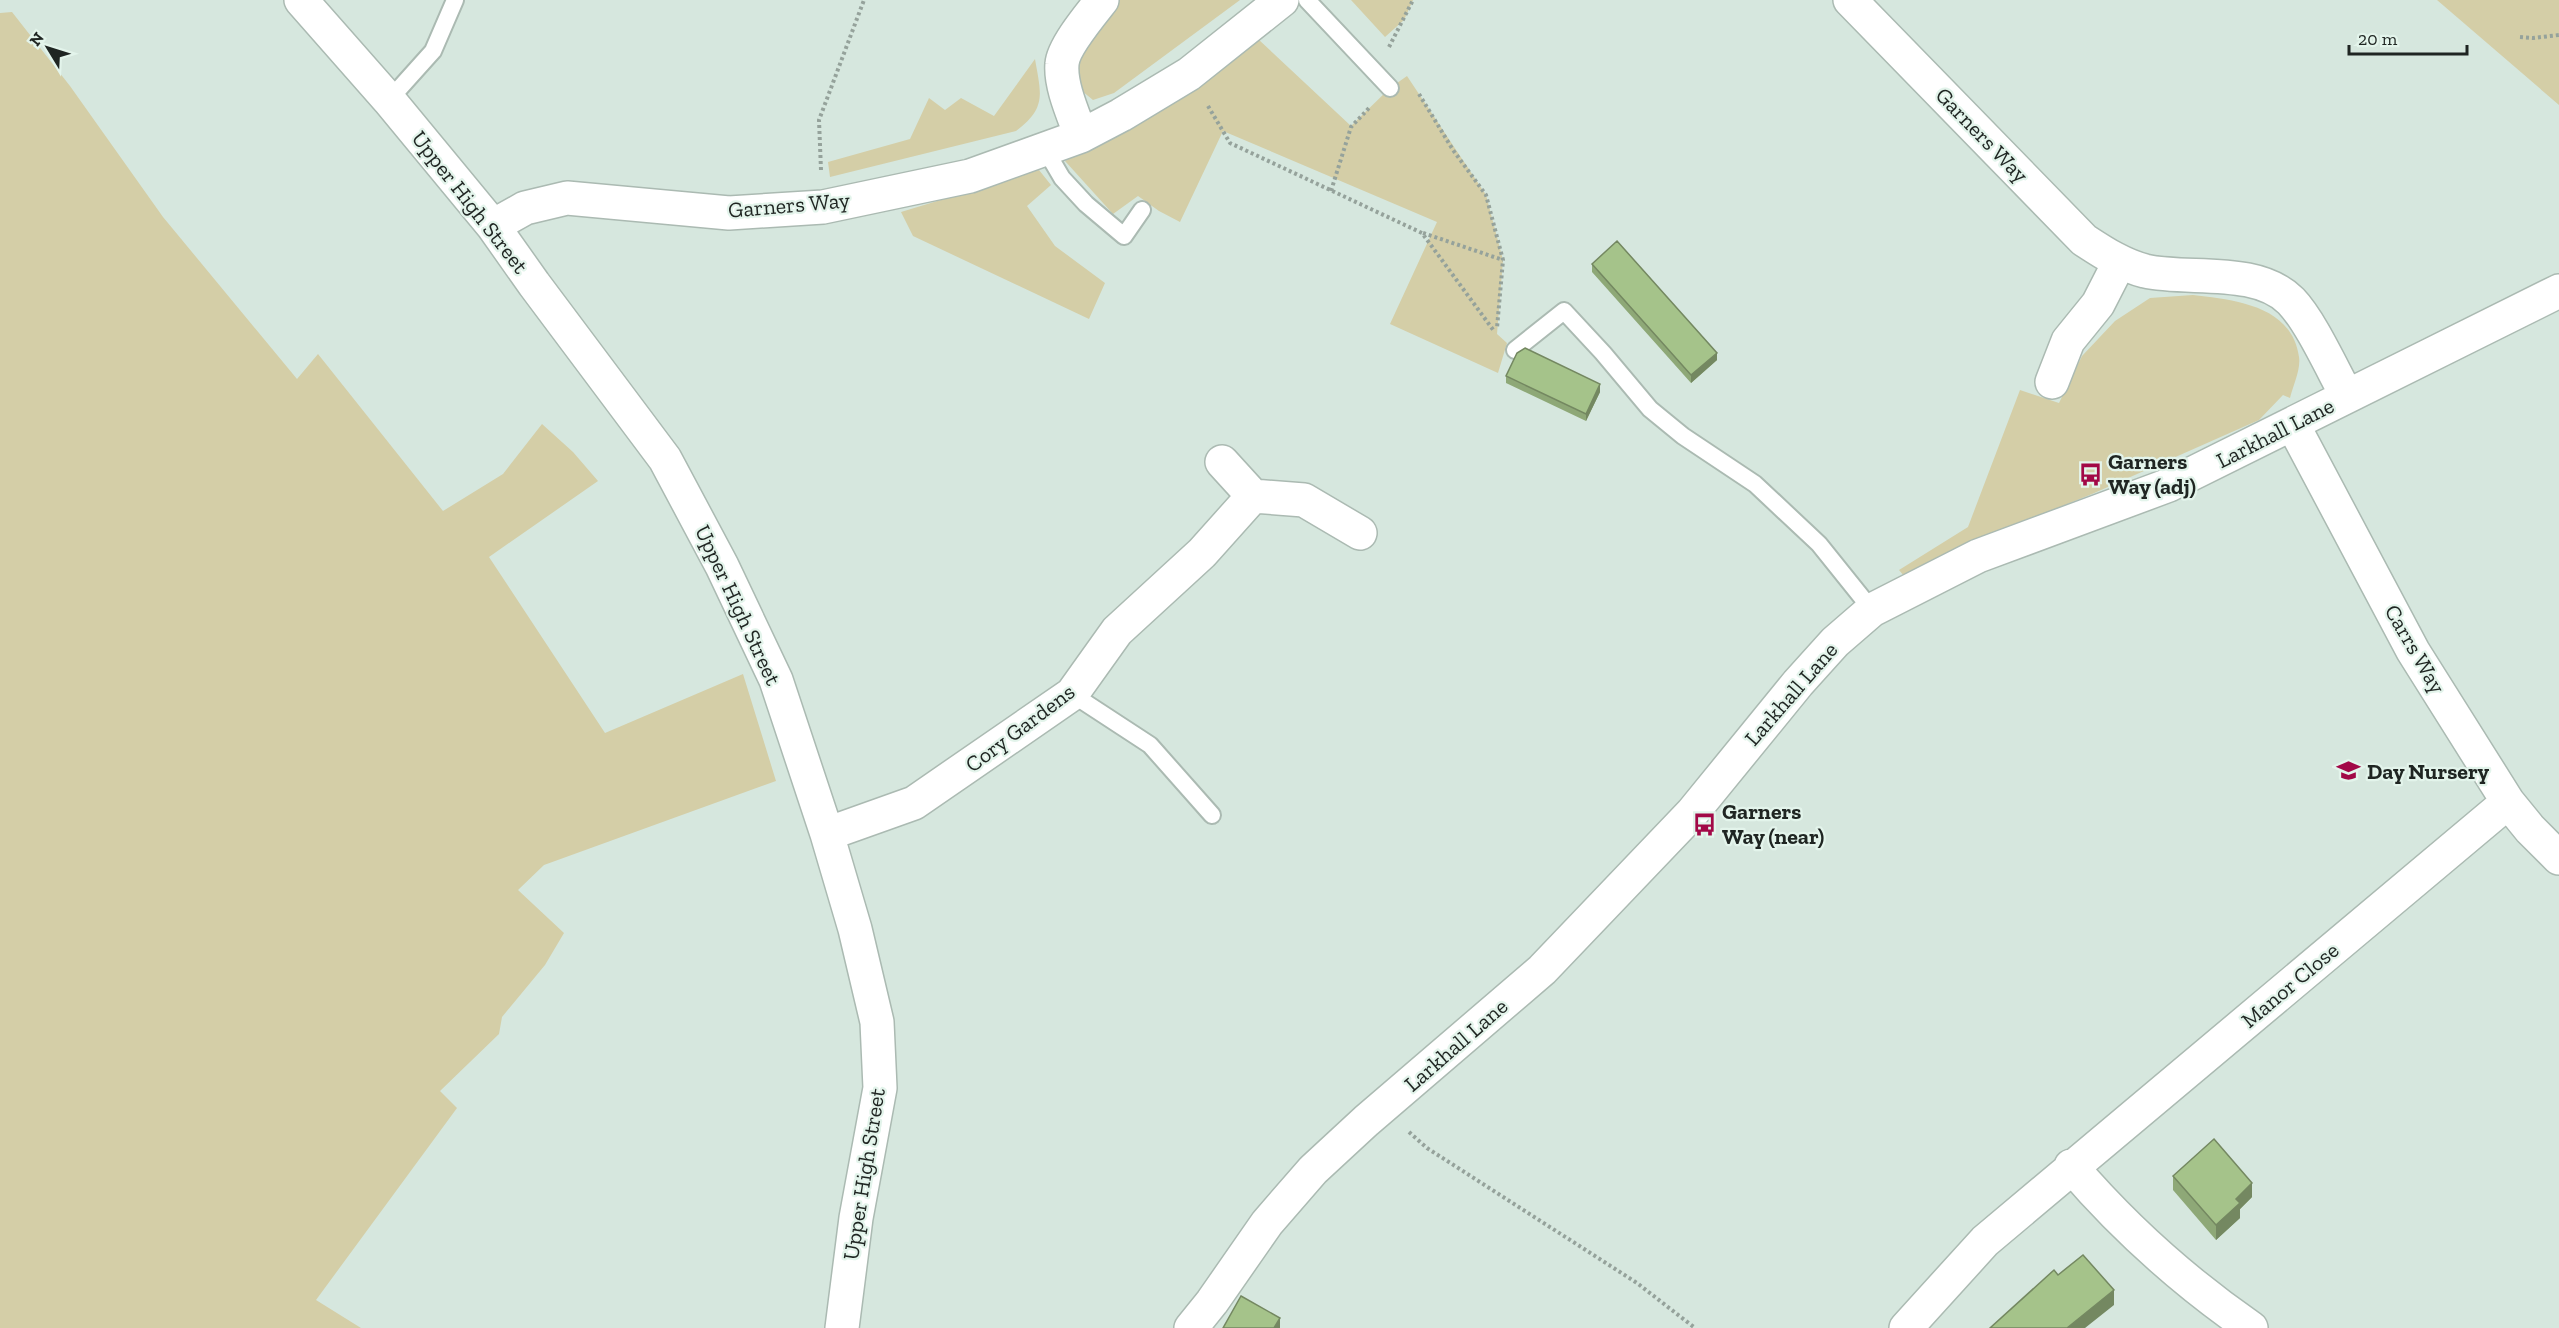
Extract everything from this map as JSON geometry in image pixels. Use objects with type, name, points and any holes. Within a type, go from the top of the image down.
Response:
[{"type":"street","name":"Upper High Street","points":[[301,0],[389,100],[493,226],[665,459],[722,566],[776,680],[827,834],[855,929],[877,1022],[880,1088],[856,1218],[842,1328]]},
{"type":"street","points":[[1082,136],[1067,96],[1062,63],[1072,40],[1102,0]]},
{"type":"street","name":"Garners Way","points":[[493,226],[525,208],[567,198],[729,213],[823,207],[970,176],[1082,136],[1189,74],[1282,0]]},
{"type":"street","name":"Garners Way","points":[[1850,0],[2084,240],[2120,263],[2146,271],[2171,275],[2232,277],[2264,284],[2290,301],[2313,334],[2347,396]]},
{"type":"street","points":[[2052,381],[2068,341],[2098,304],[2120,263]]},
{"type":"street","name":"Larkhall Lane","points":[[1191,1328],[1267,1223],[1313,1170],[1542,970],[1692,813],[1798,683],[1835,642],[1872,610],[1978,556],[2169,485],[2559,291]]},
{"type":"street","name":"Carrs Way","points":[[2293,425],[2414,651],[2508,802],[2530,830],[2559,858]]},
{"type":"street","points":[[1222,462],[1253,496],[1304,500],[1360,533]]},
{"type":"street","name":"Cory Gardens","points":[[827,834],[914,803],[1072,694],[1117,631],[1202,553],[1253,496]]},
{"type":"street","name":"Manor Close","points":[[1906,1328],[1985,1241],[2071,1166],[2508,802]]},
{"type":"street","points":[[2071,1166],[2112,1213],[2159,1257],[2207,1298],[2251,1328]]},
{"type":"lane","points":[[389,100],[433,51],[455,0]]},
{"type":"lane","points":[[1307,0],[1390,88]]},
{"type":"lane","points":[[1045,149],[1062,178],[1086,204],[1124,236],[1142,210]]},
{"type":"lane","points":[[1515,350],[1564,311],[1603,353],[1650,410],[1683,436],[1755,484],[1819,544],[1872,610]]},
{"type":"lane","points":[[1072,694],[1150,745],[1212,815]]},
{"type":"path","points":[[823,207],[819,120],[864,0]]},
{"type":"path","points":[[1413,0],[1387,50],[1407,76],[1453,150],[1486,195],[1503,260],[1497,334],[1422,233]]},
{"type":"path","points":[[2520,37],[2559,35]]},
{"type":"path","points":[[1189,74],[1230,143],[1422,233],[1503,260]]},
{"type":"path","points":[[1331,191],[1351,127],[1390,88],[1407,76]]},
{"type":"path","points":[[1382,1109],[1427,1148],[1637,1283],[1695,1328]]},
{"type":"shaded area","points":[[1113,0],[1240,0],[1114,93],[1093,100],[1071,82],[1080,42]]},
{"type":"shaded area","points":[[1351,0],[1413,0],[1404,20],[1385,37]]},
{"type":"shaded area","points":[[2437,0],[2559,0],[2559,105]]},
{"type":"shaded area","points":[[12,12],[70,86],[163,217],[297,379],[318,354],[443,511],[503,474],[542,424],[573,452],[598,481],[489,557],[605,733],[743,674],[776,781],[544,865],[518,890],[564,933],[545,965],[502,1017],[499,1034],[440,1091],[457,1108],[316,1300],[361,1328],[0,1328],[0,13]]},
{"type":"shaded area","points":[[1258,39],[1351,126],[1390,88],[1407,76],[1486,195],[1503,260],[1497,334],[1507,343],[1498,373],[1390,324],[1437,222],[1223,131],[1180,222],[1138,196],[1113,214],[1065,161],[1202,80]]},
{"type":"shaded area","points":[[1035,59],[1040,91],[1039,100],[1033,115],[1016,131],[830,177],[828,162],[910,139],[929,98],[945,110],[961,98],[994,116]]},
{"type":"shaded area","points":[[1039,170],[1051,185],[1027,206],[1055,246],[1105,283],[1089,319],[913,236],[901,212]]},
{"type":"shaded area","points":[[2193,295],[2226,299],[2259,308],[2285,326],[2294,340],[2299,357],[2298,372],[2290,398],[2283,395],[2259,420],[2092,494],[1976,541],[1904,576],[1899,570],[1968,527],[2020,390],[2059,403],[2082,356],[2115,321],[2150,298]]},
{"type":"building","points":[[1617,241],[1717,353],[1691,375],[1592,264]]},
{"type":"building","points":[[1525,348],[1600,384],[1586,414],[1506,376],[1517,353]]},
{"type":"building","points":[[2214,1139],[2252,1183],[2236,1199],[2240,1203],[2216,1225],[2173,1176]]},
{"type":"building","points":[[2083,1255],[2114,1290],[2067,1328],[1990,1328],[2054,1270],[2058,1275]]},
{"type":"building","points":[[1241,1296],[1280,1318],[1274,1328],[1223,1328]]},
{"type":"place","name":"Garners Way (adj)","points":[[2090,474]]},
{"type":"place","name":"Day Nursery","points":[[2349,771]]},
{"type":"place","name":"Garners Way (near)","points":[[1704,824]]}]
